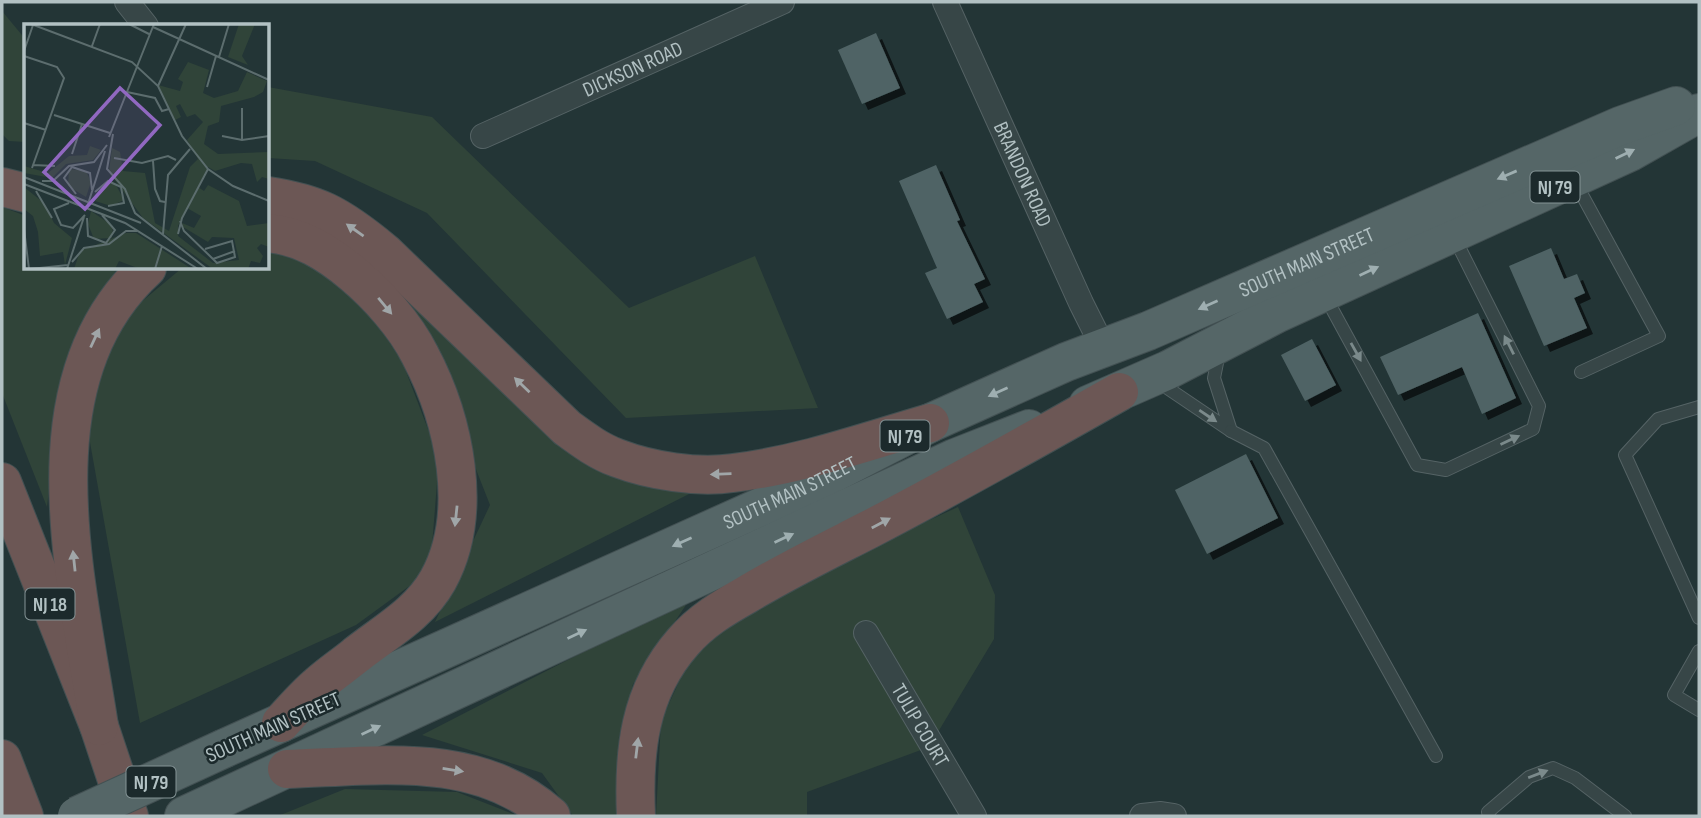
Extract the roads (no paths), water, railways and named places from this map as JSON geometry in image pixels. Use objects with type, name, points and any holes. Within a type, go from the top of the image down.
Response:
[{"type":"highway","points":[[2,187],[24,192]]},
{"type":"highway","points":[[270,196],[297,201],[316,208],[353,227],[384,252],[567,428],[589,444],[616,458],[654,469],[732,473],[806,459],[930,423]]},
{"type":"highway","points":[[270,233],[301,240],[320,249],[368,286],[388,308],[419,353],[440,399],[450,433],[457,501],[450,552],[438,580],[423,603],[319,684],[281,723]]},
{"type":"highway","points":[[99,726],[69,513],[72,411],[95,336],[111,308],[144,270]]},
{"type":"highway","points":[[636,816],[635,761],[639,732],[652,691],[665,666],[682,642],[698,626],[716,612],[764,584],[967,478],[1135,385]]},
{"type":"highway","name":"NJ 18","points":[[2,482],[99,726],[129,816]]},
{"type":"highway","points":[[3,763],[24,816]]},
{"type":"highway","points":[[287,769],[419,765],[469,772],[510,787],[551,816]]},
{"type":"main road","name":"SOUTH MAIN STREET","points":[[77,816],[814,484],[930,423],[1066,362],[1148,331],[1611,130],[1699,97]]},
{"type":"main road","name":"SOUTH MAIN STREET","points":[[184,816],[955,458],[1135,385],[1278,313],[1630,152],[1699,113]]},
{"type":"street","points":[[127,2],[144,24]]},
{"type":"street","name":"DICKSON ROAD","points":[[482,136],[782,2]]},
{"type":"street","name":"BRANDON ROAD","points":[[945,2],[1103,347]]},
{"type":"street","name":"TULIP COURT","points":[[866,633],[974,816]]},
{"type":"street","points":[[1142,816],[1174,816]]},
{"type":"lane","points":[[1573,178],[1659,336],[1581,372]]},
{"type":"lane","points":[[1324,292],[1417,465],[1446,470],[1534,429],[1539,406],[1452,233]]},
{"type":"lane","points":[[1221,342],[1214,378],[1231,431]]},
{"type":"lane","points":[[1135,385],[1264,448],[1436,756]]},
{"type":"lane","points":[[1699,407],[1658,419],[1625,455],[1699,618]]},
{"type":"lane","points":[[1699,650],[1674,695],[1699,710]]},
{"type":"lane","points":[[1489,816],[1488,812],[1529,777],[1553,768],[1574,778],[1625,816]]}]
